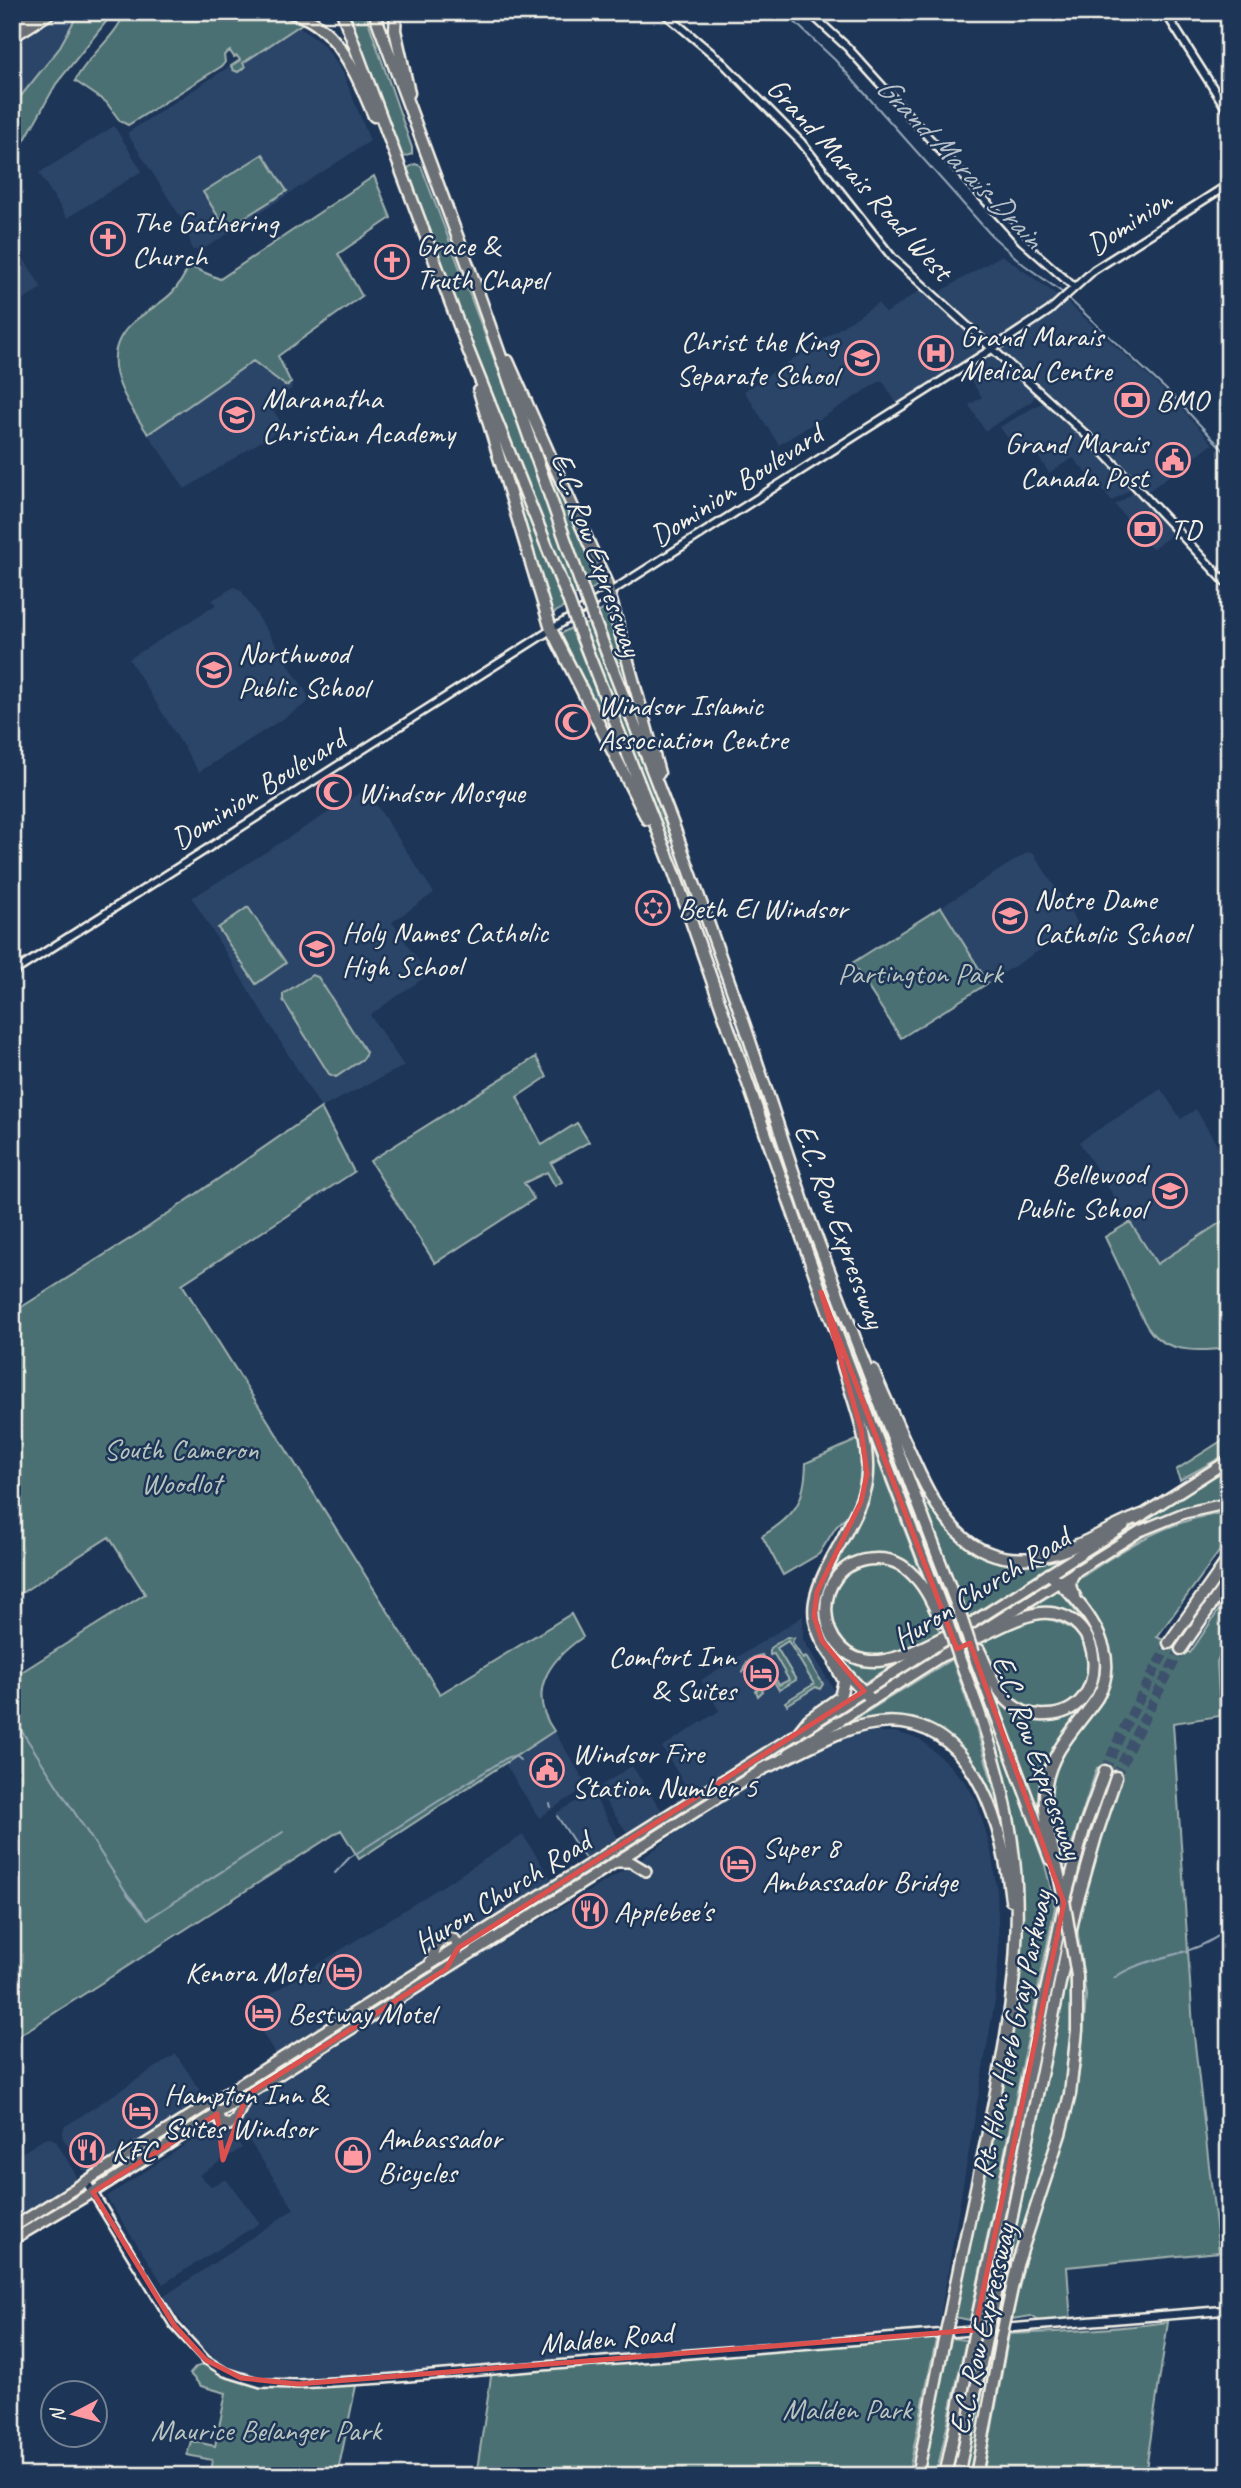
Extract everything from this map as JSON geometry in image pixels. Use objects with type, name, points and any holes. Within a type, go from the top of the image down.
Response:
[{"type":"highway","points":[[290,12],[320,26],[341,49],[397,164]]},
{"type":"highway","name":"E.C. Row Expressway","points":[[342,12],[467,347],[674,872],[821,1292],[993,1750],[1006,1802],[1016,1879],[1016,1975],[1006,2045],[916,2476]]},
{"type":"highway","name":"E.C. Row Expressway","points":[[374,12],[478,292],[594,620],[674,827],[841,1304],[960,1614],[969,1626],[976,1652],[1056,1867],[1077,1976],[1077,2031],[1070,2094],[1060,2134],[1023,2244],[1001,2339],[976,2476]]},
{"type":"highway","points":[[396,12],[395,30],[400,58],[425,155]]},
{"type":"highway","points":[[478,292],[609,592],[674,827]]},
{"type":"highway","points":[[467,347],[551,629],[674,872]]},
{"type":"highway","points":[[797,1734],[809,1720],[837,1700],[842,1693],[843,1678],[816,1624],[815,1601],[821,1583],[861,1502],[867,1464],[862,1429],[821,1292]]},
{"type":"highway","points":[[841,1304],[857,1333],[928,1494],[947,1523],[962,1536],[980,1548],[1000,1555],[1038,1557],[1067,1549],[1118,1523],[1142,1515]]},
{"type":"highway","name":"Huron Church Road","points":[[12,2228],[1229,1460]]},
{"type":"highway","name":"Huron Church Road","points":[[12,2240],[93,2192],[1151,1525],[1196,1509],[1229,1503]]},
{"type":"highway","points":[[1169,1643],[1229,1558]]},
{"type":"highway","points":[[944,1623],[919,1581],[899,1564],[884,1559],[861,1561],[848,1567],[837,1577],[827,1597],[826,1619],[834,1638],[849,1653],[871,1661],[895,1658],[969,1626]]},
{"type":"highway","points":[[1056,1867],[1046,1818],[1048,1775],[1063,1744],[1098,1696],[1106,1668],[1100,1636],[1070,1587],[1076,1571]]},
{"type":"highway","points":[[1049,1574],[1082,1608]]},
{"type":"highway","points":[[1181,1649],[1229,1579]]},
{"type":"highway","points":[[943,1655],[1017,1620],[1035,1614],[1048,1614],[1068,1619],[1084,1633],[1093,1651],[1093,1676],[1088,1689],[1073,1706],[1052,1715],[1036,1715],[1022,1711],[1009,1702],[976,1652]]},
{"type":"highway","points":[[829,1651],[872,1700]]},
{"type":"highway","points":[[762,1769],[845,1731],[874,1723],[900,1723],[918,1727],[936,1735],[954,1748],[967,1761],[980,1781],[1001,1842],[1011,1903],[1016,1975]]},
{"type":"highway","name":"Rt. Hon. Herb Gray Parkway","points":[[945,2476],[1066,1896],[1084,1829],[1105,1771]]},
{"type":"highway","name":"Rt. Hon. Herb Gray Parkway","points":[[958,2476],[1075,1910],[1092,1847],[1116,1777]]},
{"type":"highway","points":[[616,1861],[631,1862],[646,1871]]},
{"type":"highway","points":[[429,1966],[437,1944],[442,1939],[452,1938],[458,1948],[455,1959],[446,1969]]},
{"type":"highway","points":[[216,2101],[220,2123],[230,2124],[236,2119],[247,2095]]},
{"type":"main road","points":[[12,28],[38,12]]},
{"type":"main road","points":[[12,38],[53,12]]},
{"type":"main road","name":"Malden Road","points":[[87,2183],[174,2325],[194,2350],[225,2372],[261,2383],[298,2384],[384,2379],[1229,2310]]},
{"type":"street","name":"Grand Marais Road West","points":[[663,12],[721,61],[802,142],[892,257],[1093,441],[1229,586]]},
{"type":"street","points":[[809,12],[847,47],[1023,241],[1074,287]]},
{"type":"street","points":[[1165,12],[1229,113]]},
{"type":"street","name":"Dominion","points":[[1058,303],[1094,270],[1229,184]]},
{"type":"street","name":"Dominion Boulevard","points":[[12,972],[992,348],[1058,303]]},
{"type":"highlighted area","points":[[821,1292],[957,1649],[970,1643],[1064,1903],[975,2330],[360,2380],[298,2384],[241,2378],[206,2360],[174,2325],[93,2192],[217,2114],[223,2160],[247,2095],[446,1969],[458,1948],[864,1691],[822,1641],[814,1616],[817,1592],[861,1502],[867,1474],[861,1429]]},
{"type":"shaded area","points":[[57,12],[79,12],[58,50],[12,107],[12,41]]},
{"type":"shaded area","points":[[295,24],[325,46],[343,73],[370,141],[204,249],[192,250],[183,221],[127,133]]},
{"type":"shaded area","points":[[114,126],[142,171],[67,218],[39,173]]},
{"type":"shaded area","points":[[12,240],[42,288],[12,306]]},
{"type":"shaded area","points":[[1002,255],[1068,303],[1171,397],[1213,444],[1147,492],[1093,435],[941,296],[941,291]]},
{"type":"shaded area","name":"Christ the King Separate School","points":[[921,290],[980,344],[981,348],[977,353],[897,404],[882,380],[779,445],[744,391],[878,303],[886,313]]},
{"type":"shaded area","points":[[994,355],[1035,396],[1032,401],[985,431],[969,405],[982,397],[965,372]]},
{"type":"shaded area","name":"Maranatha Christian Academy","points":[[253,361],[286,386],[291,383],[292,389],[268,402],[284,427],[185,489],[148,434]]},
{"type":"shaded area","points":[[1043,402],[1128,480],[1131,487],[1128,491],[1112,501],[1073,458],[1049,473],[1030,444],[1017,452],[1000,427]]},
{"type":"shaded area","points":[[1137,490],[1175,533],[1152,549],[1115,505]]},
{"type":"shaded area","name":"Northwood Public School","points":[[234,587],[241,590],[308,695],[308,701],[199,772],[129,659],[216,605],[212,600]]},
{"type":"shaded area","name":"Holy Names Catholic High School","points":[[366,789],[434,893],[392,922],[428,975],[370,1015],[404,1066],[321,1108],[192,898]]},
{"type":"shaded area","name":"Notre Dame Catholic School","points":[[1028,852],[1034,854],[1079,925],[988,983],[941,907]]},
{"type":"shaded area","name":"Bellewood Public School","points":[[1161,1089],[1181,1119],[1196,1109],[1229,1166],[1229,1217],[1157,1264],[1079,1142]]},
{"type":"shaded area","points":[[803,1616],[803,1639],[836,1693],[832,1702],[692,1797],[662,1747],[719,1711],[701,1680]]},
{"type":"shaded area","points":[[554,1731],[584,1780],[584,1785],[580,1791],[539,1818],[505,1764]]},
{"type":"shaded area","points":[[865,1732],[895,1732],[920,1739],[964,1781],[977,1801],[991,1851],[997,1891],[999,1952],[995,2000],[937,2335],[357,2381],[254,2382],[211,2362],[213,2355],[198,2343],[163,2297],[294,2209],[237,2122],[250,2102],[478,1957],[639,1861],[705,1811],[794,1756],[822,1743]]},
{"type":"shaded area","points":[[632,1766],[664,1814],[633,1834],[628,1834],[601,1795],[600,1789]]},
{"type":"shaded area","points":[[591,1796],[596,1799],[619,1840],[616,1845],[587,1864],[556,1813],[584,1797]]},
{"type":"shaded area","points":[[523,1835],[553,1882],[525,1899],[517,1908],[279,2059],[247,2009]]},
{"type":"shaded area","points":[[176,2054],[208,2103],[98,2172],[83,2170],[62,2137],[64,2127]]},
{"type":"shaded area","points":[[217,2124],[232,2134],[242,2148],[199,2175],[211,2186],[226,2179],[260,2223],[163,2284],[106,2197]]},
{"type":"shaded area","points":[[51,2138],[56,2141],[76,2175],[76,2181],[73,2186],[12,2224],[12,2159],[44,2139]]},
{"type":"green space","points":[[237,11],[282,17],[303,23],[243,63],[245,67],[238,72],[231,66],[240,60],[230,51],[224,55],[225,62],[222,66],[128,125],[120,121],[106,102],[75,81],[86,63],[115,31],[125,12]]},
{"type":"green space","points":[[79,12],[114,12],[56,84],[12,163],[12,107],[58,50]]},
{"type":"green space","points":[[345,12],[365,12],[412,154],[404,157],[399,152]]},
{"type":"green space","points":[[263,154],[287,191],[226,229],[203,192]]},
{"type":"green space","points":[[415,164],[421,166],[530,454],[578,594],[573,596],[479,366],[406,173],[408,168]]},
{"type":"green space","points":[[374,176],[391,218],[338,254],[362,296],[278,356],[291,383],[286,386],[253,361],[148,434],[130,406],[117,376],[116,347],[124,333],[137,319],[173,292],[189,266],[220,279]]},
{"type":"green space","points":[[530,417],[601,583],[589,591],[528,419]]},
{"type":"green space","points":[[501,448],[564,607],[552,614]]},
{"type":"green space","points":[[609,607],[649,745],[646,746],[597,613]]},
{"type":"green space","points":[[590,623],[672,839],[669,844],[665,842],[583,625]]},
{"type":"green space","points":[[571,628],[625,765],[561,637],[560,634]]},
{"type":"green space","points":[[248,907],[286,963],[256,984],[218,928]]},
{"type":"green space","name":"Partington Park","points":[[941,907],[988,983],[901,1038],[852,963]]},
{"type":"green space","points":[[312,975],[318,977],[366,1052],[364,1058],[336,1077],[329,1074],[283,1000],[283,994]]},
{"type":"green space","points":[[741,1033],[786,1165],[782,1169],[736,1034]]},
{"type":"green space","points":[[536,1057],[547,1077],[517,1097],[542,1145],[577,1123],[589,1142],[551,1163],[562,1182],[555,1186],[547,1172],[524,1183],[534,1199],[435,1263],[370,1161]]},
{"type":"green space","name":"South Cameron Woodlot","points":[[321,1108],[354,1172],[182,1284],[440,1694],[571,1614],[583,1637],[560,1656],[545,1678],[542,1690],[546,1717],[554,1731],[359,1859],[341,1830],[12,2040],[12,1678],[145,1594],[109,1537],[12,1599],[12,1313],[147,1228]]},
{"type":"green space","points":[[786,1174],[790,1176],[846,1333],[840,1333],[782,1177]]},
{"type":"green space","points":[[1229,1217],[1229,1348],[1198,1350],[1167,1344],[1158,1339],[1145,1323],[1105,1237],[1130,1222],[1157,1264]]},
{"type":"green space","points":[[871,1394],[954,1613],[948,1616],[864,1398]]},
{"type":"green space","points":[[865,1427],[924,1581],[876,1556],[831,1581],[825,1626],[838,1651],[856,1662],[867,1664],[900,1660],[862,1685],[831,1649],[818,1619],[821,1589],[862,1507]]},
{"type":"green space","points":[[1229,1436],[1229,1453],[1180,1480],[1176,1470]]},
{"type":"green space","points":[[859,1439],[862,1469],[857,1495],[846,1517],[836,1527],[819,1554],[783,1575],[762,1536],[783,1522],[796,1507],[803,1488],[806,1463]]},
{"type":"green space","points":[[1229,1466],[1229,1499],[1188,1508],[1129,1532],[1128,1530]]},
{"type":"green space","points":[[929,1504],[960,1541],[985,1557],[1000,1562],[1033,1563],[1075,1550],[969,1617],[925,1507]]},
{"type":"green space","points":[[1229,1512],[1229,1538],[1157,1637],[1190,1653],[1229,1595],[1229,1633],[1217,1662],[1220,1716],[1173,1723],[1193,2027],[1219,2252],[1067,2267],[1071,2322],[1044,2324],[1031,2316],[1012,2319],[1025,2260],[1073,2106],[1081,2062],[1086,1996],[1077,1927],[1090,1868],[1121,1780],[1097,1768],[1063,1871],[1051,1823],[1050,1785],[1058,1760],[1104,1694],[1109,1674],[1097,1624],[1076,1590],[1076,1581],[1148,1536],[1207,1515]]},
{"type":"green space","points":[[873,1564],[899,1571],[916,1586],[940,1632],[901,1652],[879,1659],[859,1656],[836,1638],[828,1611],[835,1586],[843,1576],[857,1568]]},
{"type":"green space","points":[[1060,1591],[1092,1633],[1098,1646],[1101,1675],[1097,1691],[1054,1751],[1043,1816],[1040,1817],[994,1696],[997,1694],[1007,1707],[1020,1716],[1044,1720],[1070,1712],[1090,1696],[1096,1685],[1095,1666],[1076,1621],[1019,1615]]},
{"type":"green space","points":[[1039,1617],[1069,1628],[1085,1645],[1090,1666],[1084,1687],[1071,1703],[1052,1713],[1030,1712],[1008,1697],[995,1679],[979,1644],[1020,1622]]},
{"type":"green space","points":[[787,1637],[794,1638],[792,1642],[803,1659],[806,1657],[823,1684],[820,1689],[816,1687],[787,1705],[785,1702],[814,1684],[788,1641],[777,1648],[796,1680],[779,1690],[760,1659],[749,1666],[763,1691],[758,1696],[756,1691],[759,1688],[747,1669],[743,1672],[750,1660],[762,1655],[779,1685],[789,1680],[774,1654],[770,1655],[770,1648]]},
{"type":"green space","points":[[970,1658],[1029,1812],[1055,1907],[970,2320],[954,2317],[1013,2030],[1022,1932],[1018,1868],[966,1663]]},
{"type":"green space","points":[[952,1659],[988,1767],[1004,1833],[1001,1835],[984,1783],[971,1761],[957,1747],[903,1722],[833,1733]]},
{"type":"green space","points":[[1067,1978],[1070,1978],[1071,2025],[1063,2095],[1053,2141],[1018,2256],[1004,2313],[999,2313]]},
{"type":"green space","points":[[1168,2322],[1145,2476],[983,2476],[1009,2334]]},
{"type":"green space","name":"Malden Park","points":[[937,2335],[908,2476],[476,2476],[492,2370]]},
{"type":"green space","points":[[950,2338],[966,2340],[936,2476],[923,2476]]},
{"type":"green space","points":[[993,2341],[997,2341],[969,2476],[964,2476]]},
{"type":"green space","name":"Maurice Belanger Park","points":[[211,2362],[254,2382],[357,2381],[337,2476],[209,2476],[212,2460],[187,2455],[191,2441],[215,2446],[226,2393],[201,2386],[190,2374],[196,2367]]},
{"type":"waterway","name":"Grand Marais Drain","points":[[784,12],[835,60],[991,235],[1023,264],[1063,293]]},
{"type":"waterway","name":"Grand Marais Drain","points":[[1067,297],[1172,395],[1229,456]]},
{"type":"waterway","points":[[12,1716],[128,1895],[148,1919],[283,1832]]},
{"type":"waterway","points":[[335,1873],[349,1858],[508,1757],[515,1756],[520,1760]]},
{"type":"waterway","points":[[557,1816],[584,1857]]},
{"type":"waterway","points":[[1114,1978],[1142,1964],[1202,1945],[1229,1927]]},
{"type":"tunnel","points":[[1105,1771],[1120,1736],[1169,1643]]},
{"type":"tunnel","points":[[1116,1777],[1181,1649]]},
{"type":"place","name":"The Gathering Church","points":[[108,239]]},
{"type":"place","name":"Grace & Truth Chapel","points":[[392,262]]},
{"type":"place","name":"Grand Marais Medical Centre","points":[[936,353]]},
{"type":"place","name":"Christ the King Separate School","points":[[862,358]]},
{"type":"place","name":"BMO","points":[[1132,400]]},
{"type":"place","name":"Maranatha Christian Academy","points":[[237,415]]},
{"type":"place","name":"Grand Marais Canada Post","points":[[1173,460]]},
{"type":"place","name":"TD","points":[[1145,529]]},
{"type":"place","name":"Northwood Public School","points":[[214,670]]},
{"type":"place","name":"Windsor Islamic Association Centre","points":[[573,722]]},
{"type":"place","name":"Windsor Mosque","points":[[334,792]]},
{"type":"place","name":"Beth El Windsor","points":[[653,908]]},
{"type":"place","name":"Notre Dame Catholic School","points":[[1010,916]]},
{"type":"place","name":"Holy Names Catholic High School","points":[[317,949]]},
{"type":"place","name":"Bellewood Public School","points":[[1170,1191]]},
{"type":"place","name":"Comfort Inn & Suites","points":[[761,1673]]},
{"type":"place","name":"Windsor Fire Station Number 5","points":[[547,1770]]},
{"type":"place","name":"Super 8 Ambassador Bridge","points":[[738,1864]]},
{"type":"place","name":"Applebee's","points":[[590,1911]]},
{"type":"place","name":"Kenora Motel","points":[[344,1972]]},
{"type":"place","name":"Bestway Motel","points":[[263,2013]]},
{"type":"place","name":"Hampton Inn & Suites Windsor","points":[[140,2111]]},
{"type":"place","name":"KFC","points":[[87,2150]]},
{"type":"place","name":"Ambassador Bicycles","points":[[353,2155]]}]
